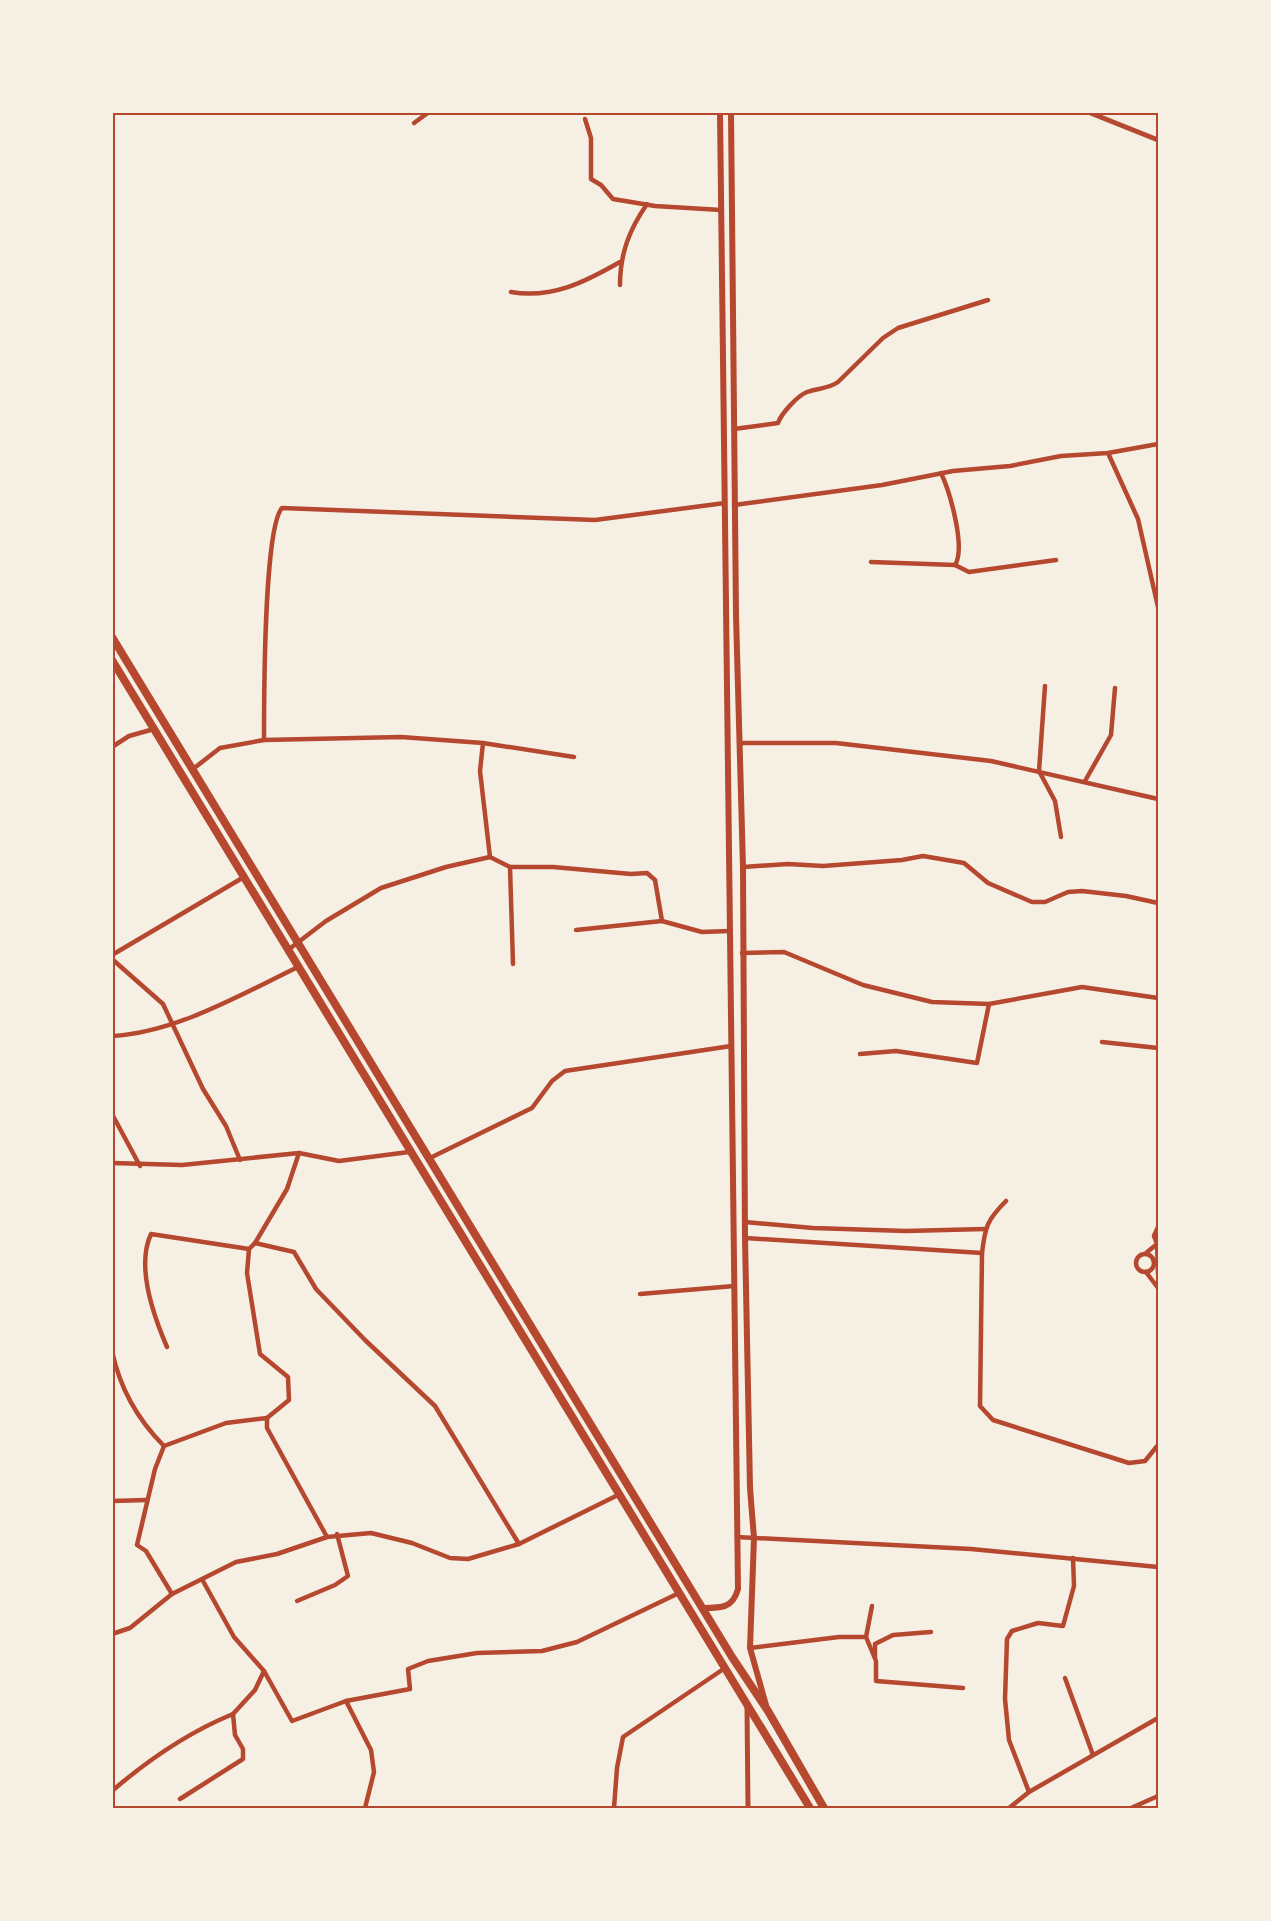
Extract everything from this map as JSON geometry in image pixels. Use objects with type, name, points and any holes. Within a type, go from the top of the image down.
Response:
[{"type":"highway","points":[[112,637],[768,1711],[824,1809]]},
{"type":"highway","points":[[112,660],[810,1809]]},
{"type":"main road","points":[[704,1608],[728,1606],[734,1601],[738,1589],[720,112]]},
{"type":"main road","points":[[731,112],[734,505],[743,867],[745,1238],[750,1488],[754,1538],[750,1648],[768,1711]]},
{"type":"street","points":[[414,123],[429,112]]},
{"type":"street","points":[[1088,112],[1158,140]]},
{"type":"street","points":[[585,120],[591,138],[591,179],[602,185],[613,199],[721,210]]},
{"type":"street","points":[[620,285],[620,262],[634,223],[646,204]]},
{"type":"street","points":[[511,292],[541,295],[558,291],[584,282],[620,262]]},
{"type":"street","points":[[734,429],[778,423],[781,416],[801,395],[830,387],[838,382],[883,338],[898,328],[988,300]]},
{"type":"street","points":[[734,505],[882,485],[941,473],[1011,466],[1061,456],[1108,453],[1158,444]]},
{"type":"street","points":[[1108,453],[1138,519],[1158,607]]},
{"type":"street","points":[[941,473],[950,493],[960,549],[960,557],[955,565]]},
{"type":"street","points":[[264,740],[263,675],[268,597],[274,535],[278,512],[282,508],[595,520],[725,503]]},
{"type":"street","points":[[871,562],[955,565],[969,572],[1056,560]]},
{"type":"street","points":[[1046,686],[1039,771],[1055,801],[1061,837]]},
{"type":"street","points":[[1085,781],[1111,735],[1115,688]]},
{"type":"street","points":[[112,747],[129,736],[154,729]]},
{"type":"street","points":[[193,769],[220,748],[264,740],[401,736],[483,743],[574,757]]},
{"type":"street","points":[[740,743],[836,742],[991,761],[1158,799]]},
{"type":"street","points":[[483,743],[480,771],[490,857]]},
{"type":"street","points":[[743,867],[788,864],[823,866],[902,860],[923,856],[964,863],[988,883],[1032,902],[1045,902],[1068,892],[1082,891],[1126,896],[1158,903]]},
{"type":"street","points":[[288,950],[326,921],[381,888],[446,867],[490,857],[510,867],[553,867],[631,874],[647,873],[656,880],[662,921]]},
{"type":"street","points":[[510,867],[513,964]]},
{"type":"street","points":[[240,1160],[226,1126],[203,1089],[163,1004],[112,957],[244,877]]},
{"type":"street","points":[[576,930],[662,921],[702,932],[729,930]]},
{"type":"street","points":[[742,952],[784,952],[863,985],[932,1002],[990,1004],[1082,987],[1158,998]]},
{"type":"street","points":[[112,1036],[138,1035],[208,1010],[298,967]]},
{"type":"street","points":[[860,1054],[896,1051],[977,1063],[990,1004]]},
{"type":"street","points":[[1102,1042],[1158,1048]]},
{"type":"street","points":[[430,1158],[532,1108],[552,1081],[565,1071],[731,1046]]},
{"type":"street","points":[[112,1114],[140,1166]]},
{"type":"street","points":[[112,1163],[140,1166],[240,1160],[299,1153],[339,1161],[409,1152]]},
{"type":"street","points":[[164,1446],[226,1423],[267,1418],[289,1400],[288,1377],[260,1354],[247,1273],[249,1249],[287,1190],[299,1153]]},
{"type":"street","points":[[1006,1201],[990,1216],[985,1229],[982,1253],[979,1399],[987,1415],[1003,1423],[1129,1463],[1145,1461],[1158,1445]]},
{"type":"street","points":[[745,1222],[767,1226],[906,1231],[985,1229]]},
{"type":"street","points":[[1158,1227],[1154,1236],[1157,1244],[1158,1274]]},
{"type":"street","points":[[167,1347],[153,1316],[147,1284],[146,1243],[151,1234],[249,1249]]},
{"type":"street","points":[[745,1238],[982,1253]]},
{"type":"street","points":[[255,1243],[294,1252],[316,1289],[365,1340],[435,1406],[519,1544]]},
{"type":"street","points":[[1157,1244],[1138,1257],[1136,1263],[1138,1269],[1146,1272],[1158,1288]]},
{"type":"street","points":[[1146,1253],[1151,1256],[1154,1263],[1146,1272]]},
{"type":"street","points":[[640,1294],[734,1286]]},
{"type":"street","points":[[112,1351],[119,1382],[130,1404],[164,1446]]},
{"type":"street","points":[[267,1418],[267,1428],[327,1537]]},
{"type":"street","points":[[164,1446],[147,1500],[137,1545],[146,1551],[172,1594]]},
{"type":"street","points":[[112,1634],[130,1628],[172,1594],[203,1581],[237,1562],[277,1554],[337,1534],[371,1533],[412,1543],[450,1558],[468,1559],[519,1544],[620,1494]]},
{"type":"street","points":[[112,1502],[147,1500]]},
{"type":"street","points":[[297,1601],[335,1585],[348,1576],[337,1534]]},
{"type":"street","points":[[737,1537],[878,1542],[1158,1567]]},
{"type":"street","points":[[1029,1792],[1009,1740],[1005,1699],[1007,1639],[1012,1630],[1024,1626],[1038,1623],[1063,1626],[1074,1586],[1073,1558]]},
{"type":"street","points":[[203,1581],[234,1637],[264,1671],[292,1721],[346,1701],[410,1689],[408,1669],[428,1661],[477,1653],[542,1651],[577,1642],[679,1593]]},
{"type":"street","points":[[872,1606],[866,1637],[876,1661]]},
{"type":"street","points":[[931,1632],[892,1635],[875,1644],[876,1681],[963,1688]]},
{"type":"street","points":[[750,1648],[839,1636],[866,1637]]},
{"type":"street","points":[[614,1809],[617,1768],[623,1737],[725,1667]]},
{"type":"street","points":[[112,1791],[136,1771],[206,1726],[233,1714],[255,1690],[264,1671]]},
{"type":"street","points":[[1065,1678],[1093,1755]]},
{"type":"street","points":[[346,1701],[371,1750],[374,1772],[365,1809]]},
{"type":"street","points":[[747,1702],[748,1809]]},
{"type":"street","points":[[180,1799],[243,1760],[243,1749],[235,1735],[233,1714]]},
{"type":"street","points":[[1009,1809],[1029,1792],[1158,1719]]},
{"type":"street","points":[[1131,1809],[1158,1796]]}]
